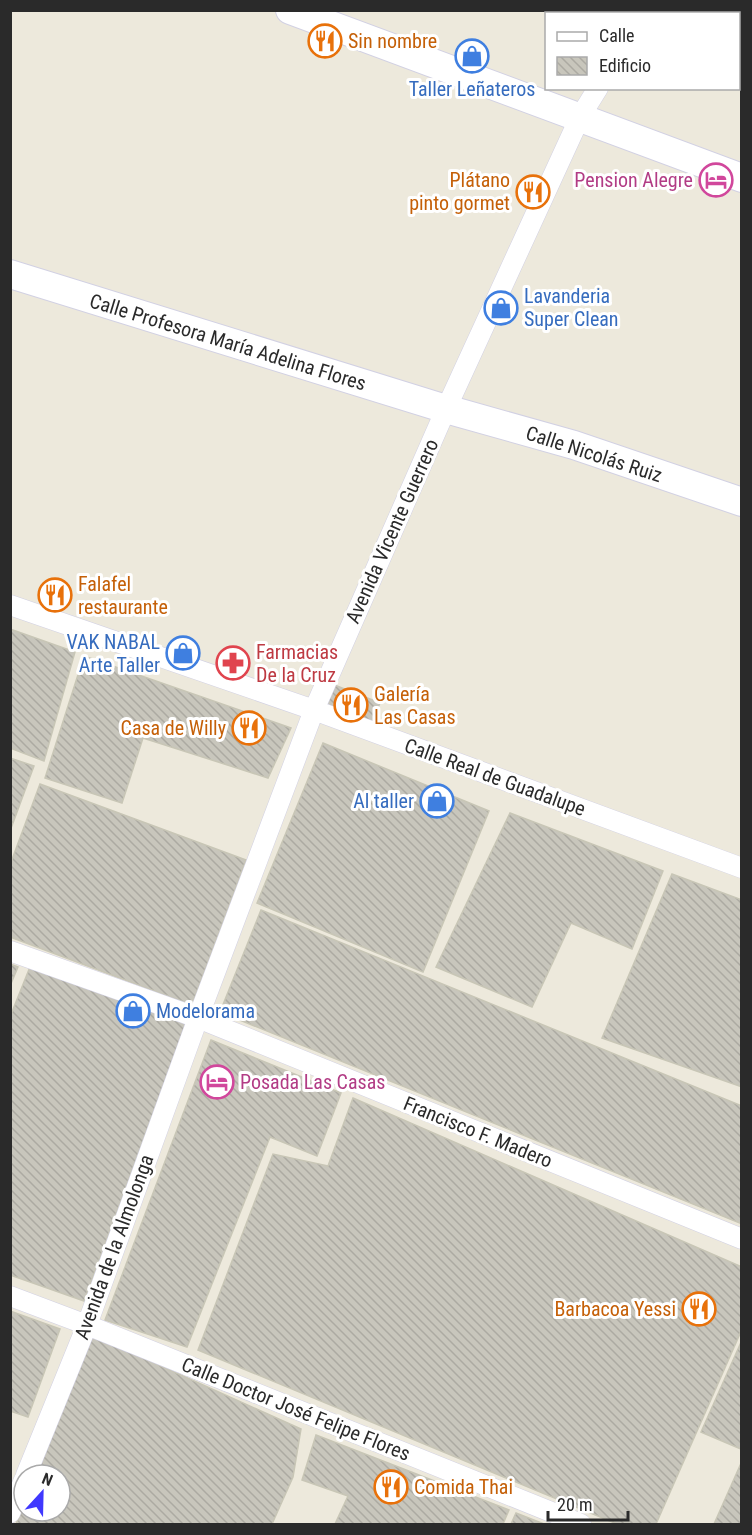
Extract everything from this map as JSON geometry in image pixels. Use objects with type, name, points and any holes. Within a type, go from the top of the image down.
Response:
[{"type":"street","points":[[290,10],[741,178]]},
{"type":"street","name":"Avenida Vicente Guerrero","points":[[198,1018],[314,710],[446,409],[580,117],[597,90]]},
{"type":"street","name":"Calle Profesora María Adelina Flores","points":[[10,274],[446,409]]},
{"type":"street","name":"Calle Nicolás Ruiz","points":[[446,409],[574,445],[741,502]]},
{"type":"street","name":"Calle Real de Guadalupe","points":[[10,605],[314,710],[741,868]]},
{"type":"street","name":"Francisco F. Madero","points":[[10,951],[198,1018],[741,1239]]},
{"type":"street","name":"Avenida de la Almolonga","points":[[31,1463],[87,1325],[198,1018]]},
{"type":"street","name":"Calle Doctor José Felipe Flores","points":[[10,1296],[582,1524]]},
{"type":"building","points":[[10,629],[75,652],[44,761],[10,748]]},
{"type":"building","points":[[84,656],[291,728],[268,778],[143,738],[122,803],[45,778]]},
{"type":"building","name":"Galería Las Casas","points":[[332,684],[380,703],[370,727],[322,708]]},
{"type":"building","points":[[323,743],[489,811],[423,972],[257,903]]},
{"type":"building","points":[[10,758],[34,766],[10,831]]},
{"type":"building","points":[[40,784],[246,860],[192,1005],[10,937],[10,865]]},
{"type":"building","points":[[510,813],[663,871],[632,949],[571,923],[532,1007],[436,967]]},
{"type":"building","points":[[672,874],[742,900],[742,1087],[602,1038]]},
{"type":"building","points":[[261,910],[742,1106],[742,1224],[220,1012]]},
{"type":"building","points":[[10,964],[18,967],[10,986]]},
{"type":"building","points":[[30,967],[186,1024],[84,1301],[10,1275],[10,1017]]},
{"type":"building","points":[[211,1040],[341,1093],[317,1156],[270,1137],[187,1347],[105,1320]]},
{"type":"building","points":[[353,1098],[742,1267],[742,1329],[656,1524],[617,1524],[198,1350],[273,1154],[328,1166]]},
{"type":"building","points":[[10,1311],[60,1329],[28,1417],[10,1411]]},
{"type":"building","points":[[92,1335],[301,1429],[293,1477],[272,1524],[16,1524],[72,1523],[72,1463],[41,1463]]},
{"type":"building","points":[[742,1340],[742,1448],[741,1449],[701,1432]]},
{"type":"building","points":[[316,1435],[509,1510],[503,1524],[335,1524],[348,1496],[302,1480]]},
{"type":"building","points":[[742,1461],[742,1524],[714,1524]]},
{"type":"building","points":[[516,1513],[544,1524],[511,1524]]},
{"type":"place","name":"Sin nombre","points":[[325,41]]},
{"type":"place","name":"Taller Leñateros","points":[[472,56]]},
{"type":"place","name":"Pension Alegre","points":[[716,180]]},
{"type":"place","name":"Plátano pinto gormet","points":[[533,192]]},
{"type":"place","name":"Lavanderia Super Clean","points":[[501,308]]},
{"type":"place","name":"Falafel restaurante","points":[[55,595]]},
{"type":"place","name":"VAK NABAL Arte Taller","points":[[183,653]]},
{"type":"place","name":"Farmacias De la Cruz","points":[[233,663]]},
{"type":"place","name":"Galería Las Casas","points":[[351,705]]},
{"type":"place","name":"Casa de Willy","points":[[249,728]]},
{"type":"place","name":"Al taller","points":[[437,801]]},
{"type":"place","name":"Modelorama","points":[[133,1011]]},
{"type":"place","name":"Posada Las Casas","points":[[217,1082]]},
{"type":"place","name":"Barbacoa Yessi","points":[[699,1309]]},
{"type":"place","name":"Comida Thai","points":[[391,1487]]}]
